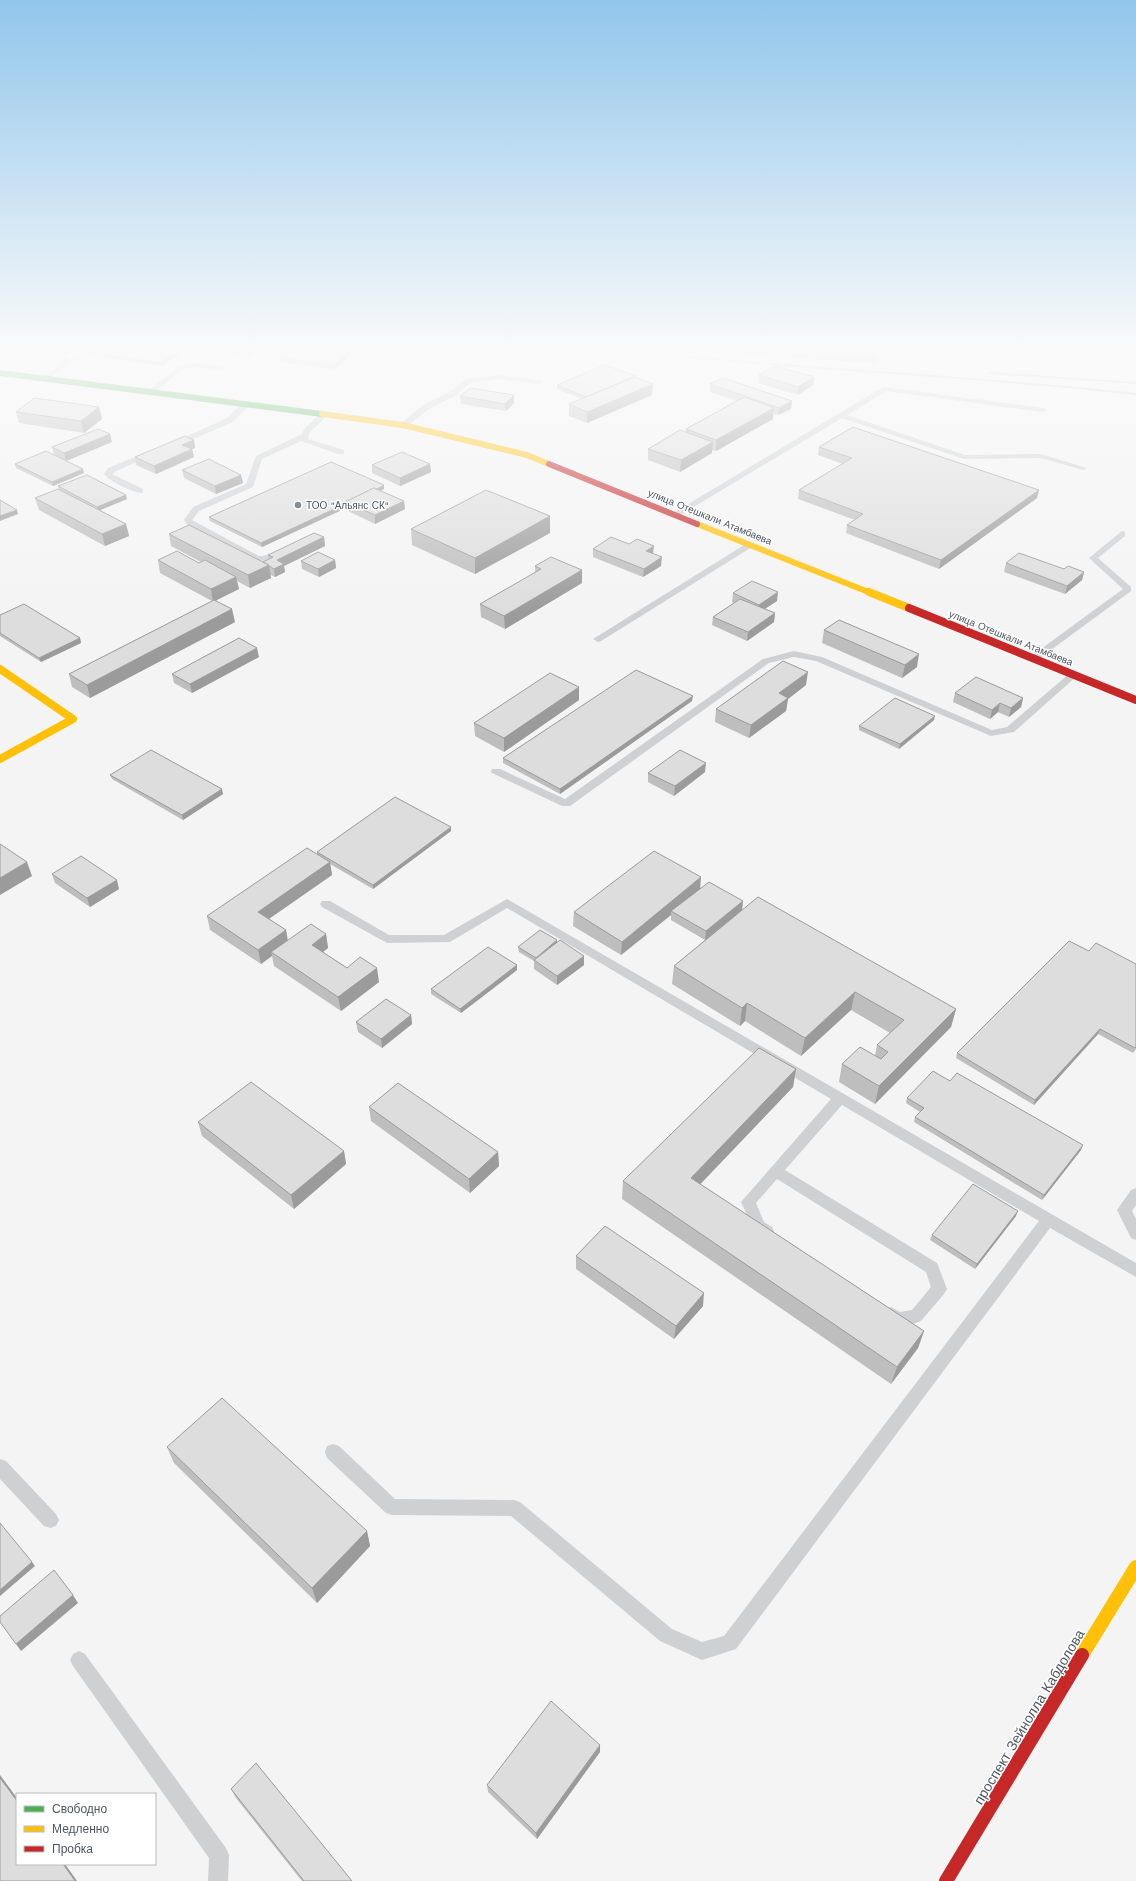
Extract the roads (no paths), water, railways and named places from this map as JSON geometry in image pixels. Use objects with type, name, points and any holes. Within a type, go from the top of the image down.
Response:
[{"type":"street","name":"улица Отешкали Атамбаева","points":[[456,438],[527,455],[1136,700]]},
{"type":"street","points":[[0,669],[73,719],[0,759]]},
{"type":"street","name":"проспект Зейнолла Кабдолова","points":[[946,1881],[1136,1567]]},
{"type":"lane","points":[[140,491],[110,478],[108,474],[111,470],[187,438]]},
{"type":"lane","points":[[289,550],[275,557],[265,559],[257,558],[191,524],[188,520],[196,509],[250,485],[259,458],[300,438]]},
{"type":"lane","points":[[304,438],[304,440],[341,452]]},
{"type":"lane","points":[[674,515],[805,438]]},
{"type":"lane","points":[[907,438],[964,457],[1041,456],[1083,468]]},
{"type":"lane","points":[[1033,659],[1128,589],[1093,558],[1122,534]]},
{"type":"lane","points":[[598,639],[749,545]]},
{"type":"lane","points":[[496,771],[566,804],[766,661],[794,654],[819,659],[991,732],[1010,730],[1073,675]]},
{"type":"lane","points":[[326,904],[387,939],[446,940],[506,903],[1136,1271]]},
{"type":"lane","points":[[779,1239],[759,1226],[748,1202],[840,1098]]},
{"type":"lane","points":[[776,1171],[932,1268],[939,1289],[916,1316],[898,1319],[878,1306]]},
{"type":"lane","points":[[1136,1194],[1124,1210],[1136,1234]]},
{"type":"lane","points":[[333,1452],[392,1507],[514,1508],[666,1635],[702,1651],[730,1643],[1048,1220]]},
{"type":"lane","points":[[0,1467],[50,1520]]},
{"type":"lane","points":[[79,1660],[218,1855],[218,1881]]},
{"type":"place","name":"ТОО \"Альянс СК\"","points":[[298,505]]}]
